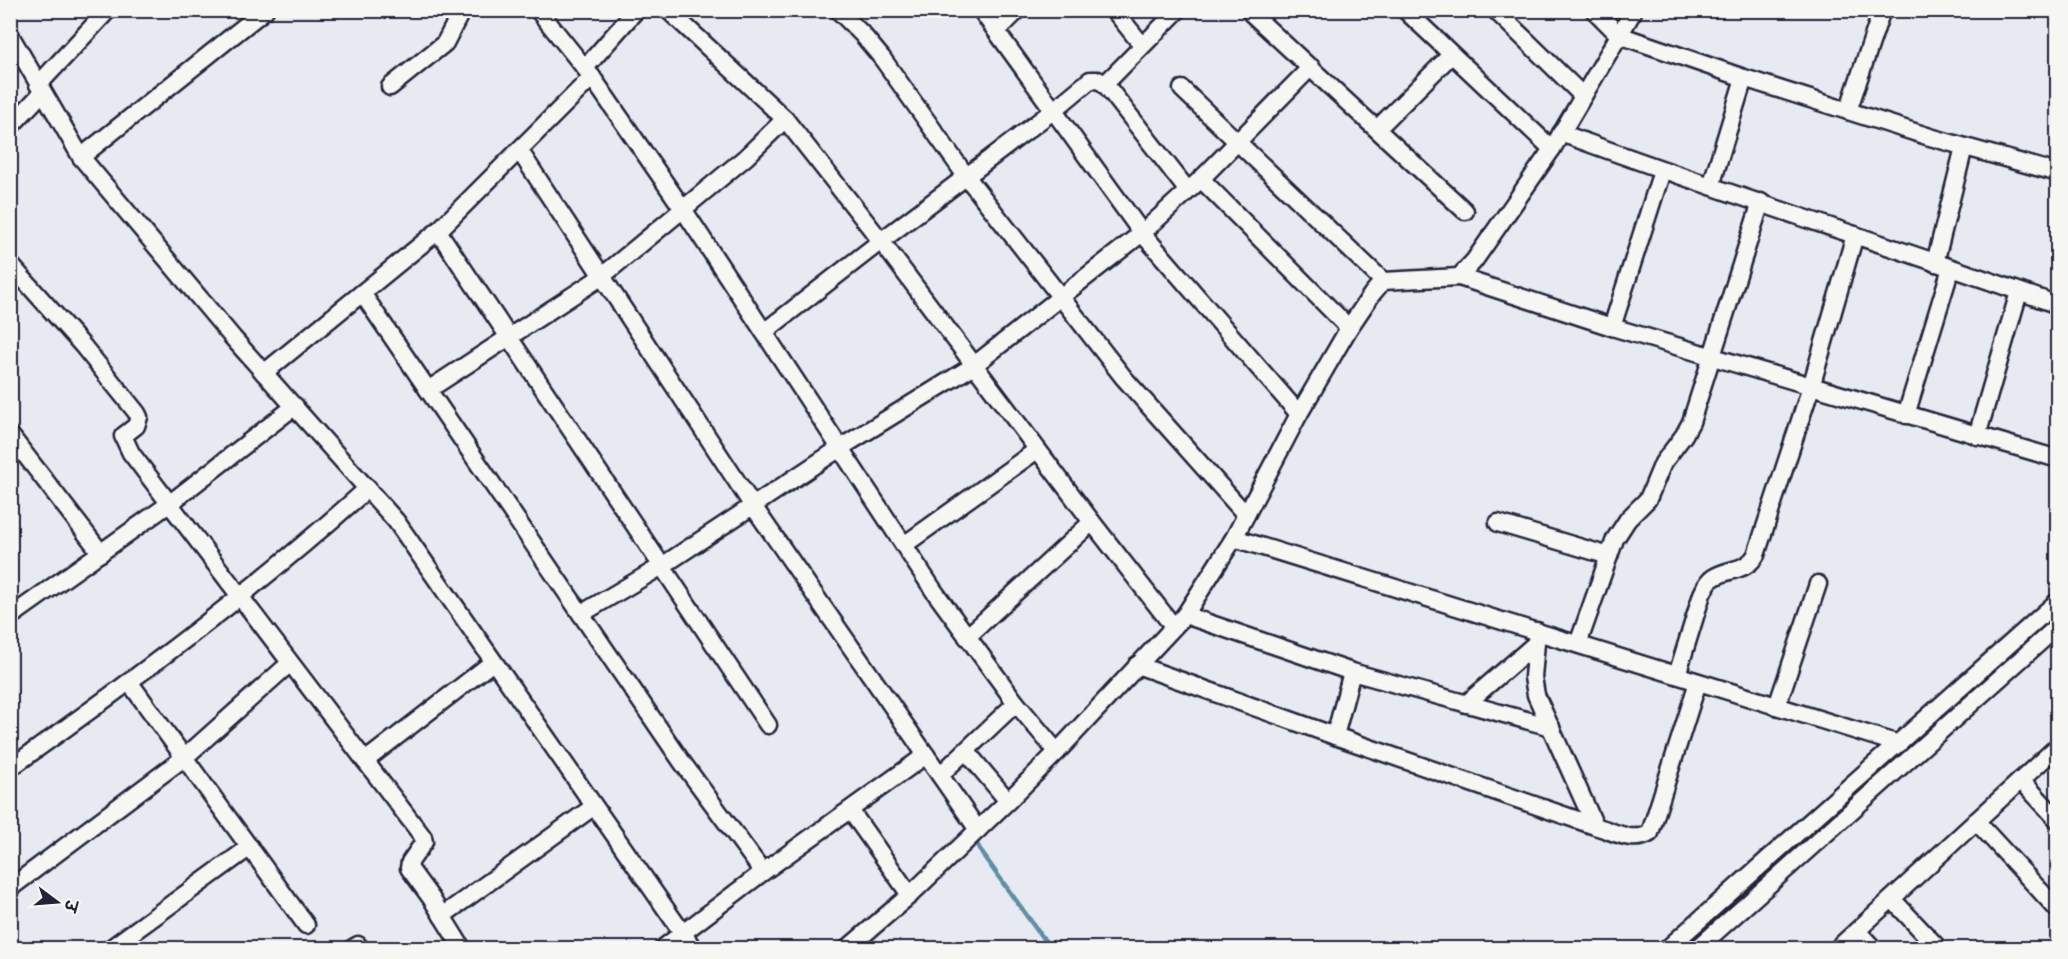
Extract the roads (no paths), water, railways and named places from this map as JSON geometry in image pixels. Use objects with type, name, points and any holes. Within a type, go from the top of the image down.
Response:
[{"type":"street","points":[[10,127],[108,10]]},
{"type":"street","points":[[81,157],[265,10]]},
{"type":"street","points":[[390,87],[445,43],[462,10]]},
{"type":"street","points":[[538,10],[588,72],[683,209],[967,637],[1016,703],[1057,752]]},
{"type":"street","points":[[264,373],[438,231],[519,150],[588,72],[636,10]]},
{"type":"street","points":[[668,10],[786,119],[881,241],[1092,522],[1179,620],[1352,672],[1551,727]]},
{"type":"street","points":[[838,10],[882,58],[966,176],[1124,378],[1246,514]]},
{"type":"street","points":[[981,10],[1142,233],[1299,414]]},
{"type":"street","points":[[996,31],[1018,10]]},
{"type":"street","points":[[1114,10],[1142,45]]},
{"type":"street","points":[[1105,84],[1178,10]]},
{"type":"street","points":[[1405,10],[1552,149]]},
{"type":"street","points":[[1495,10],[1583,96]]},
{"type":"street","points":[[1594,10],[1619,35],[1848,111],[1964,147],[2058,172]]},
{"type":"street","points":[[1459,277],[1474,261],[1552,149],[1634,10]]},
{"type":"street","points":[[1848,111],[1882,10]]},
{"type":"street","points":[[1251,13],[1465,211]]},
{"type":"street","points":[[10,35],[81,157],[264,373],[396,521],[693,948]]},
{"type":"street","points":[[1377,129],[1451,55]]},
{"type":"street","points":[[581,614],[662,566],[840,448],[973,366],[1142,233],[1201,179],[1311,67]]},
{"type":"street","points":[[1712,186],[1744,78]]},
{"type":"street","points":[[764,332],[1090,80],[1098,80],[1105,84],[1188,191]]},
{"type":"street","points":[[1182,89],[1383,281],[1459,277],[1612,327],[2058,459]]},
{"type":"street","points":[[428,390],[601,277],[746,157],[786,119]]},
{"type":"street","points":[[1561,133],[1662,171],[1761,202],[2058,305]]},
{"type":"street","points":[[1906,415],[1943,265],[1964,147]]},
{"type":"street","points":[[519,150],[753,506],[978,830]]},
{"type":"street","points":[[1612,327],[1662,171]]},
{"type":"street","points":[[1201,179],[1349,328]]},
{"type":"street","points":[[1578,644],[1622,526],[1648,499],[1668,454],[1687,429],[1761,202]]},
{"type":"street","points":[[438,231],[768,725]]},
{"type":"street","points":[[1677,675],[1702,594],[1707,585],[1713,578],[1745,567],[1756,555],[1811,387],[1855,235]]},
{"type":"street","points":[[10,264],[83,346],[137,413],[139,421],[123,436],[124,440],[169,504],[423,837],[424,842],[410,862],[410,868],[462,948]]},
{"type":"street","points":[[848,948],[910,895],[1008,801],[1057,752],[1179,620],[1234,538],[1299,414],[1349,328],[1383,281]]},
{"type":"street","points":[[1977,436],[2019,292]]},
{"type":"street","points":[[362,293],[682,762],[763,872]]},
{"type":"street","points":[[10,617],[169,504],[295,406]]},
{"type":"street","points":[[10,435],[101,553]]},
{"type":"street","points":[[904,545],[1036,450]]},
{"type":"street","points":[[10,768],[130,683],[240,598],[368,489]]},
{"type":"street","points":[[967,637],[1092,522]]},
{"type":"street","points":[[1498,523],[1609,556]]},
{"type":"street","points":[[1234,538],[1536,638],[1578,644],[1899,744]]},
{"type":"street","points":[[1777,706],[1818,584]]},
{"type":"street","points":[[1668,948],[2058,601]]},
{"type":"street","points":[[2032,624],[2045,637]]},
{"type":"street","points":[[1698,948],[2058,626]]},
{"type":"street","points":[[1466,704],[1536,638]]},
{"type":"street","points":[[1536,638],[1533,676],[1536,695],[1595,826]]},
{"type":"street","points":[[365,761],[493,662]]},
{"type":"street","points":[[10,888],[141,792],[290,663]]},
{"type":"street","points":[[1137,665],[1595,826],[1629,837],[1642,838],[1650,833],[1698,682]]},
{"type":"street","points":[[1335,736],[1352,672]]},
{"type":"street","points":[[130,683],[306,925]]},
{"type":"street","points":[[940,775],[1016,703]]},
{"type":"street","points":[[1838,948],[2058,746]]},
{"type":"street","points":[[966,751],[1008,801]]},
{"type":"street","points":[[663,948],[763,872],[926,755]]},
{"type":"street","points":[[2021,780],[2058,820]]},
{"type":"street","points":[[442,916],[594,807]]},
{"type":"street","points":[[850,810],[910,895]]},
{"type":"street","points":[[1976,821],[2058,910]]},
{"type":"street","points":[[111,948],[250,847]]},
{"type":"street","points":[[1892,899],[1938,948]]},
{"type":"street","points":[[1857,931],[1873,948]]},
{"type":"waterway","points":[[976,842],[1050,948]]}]
